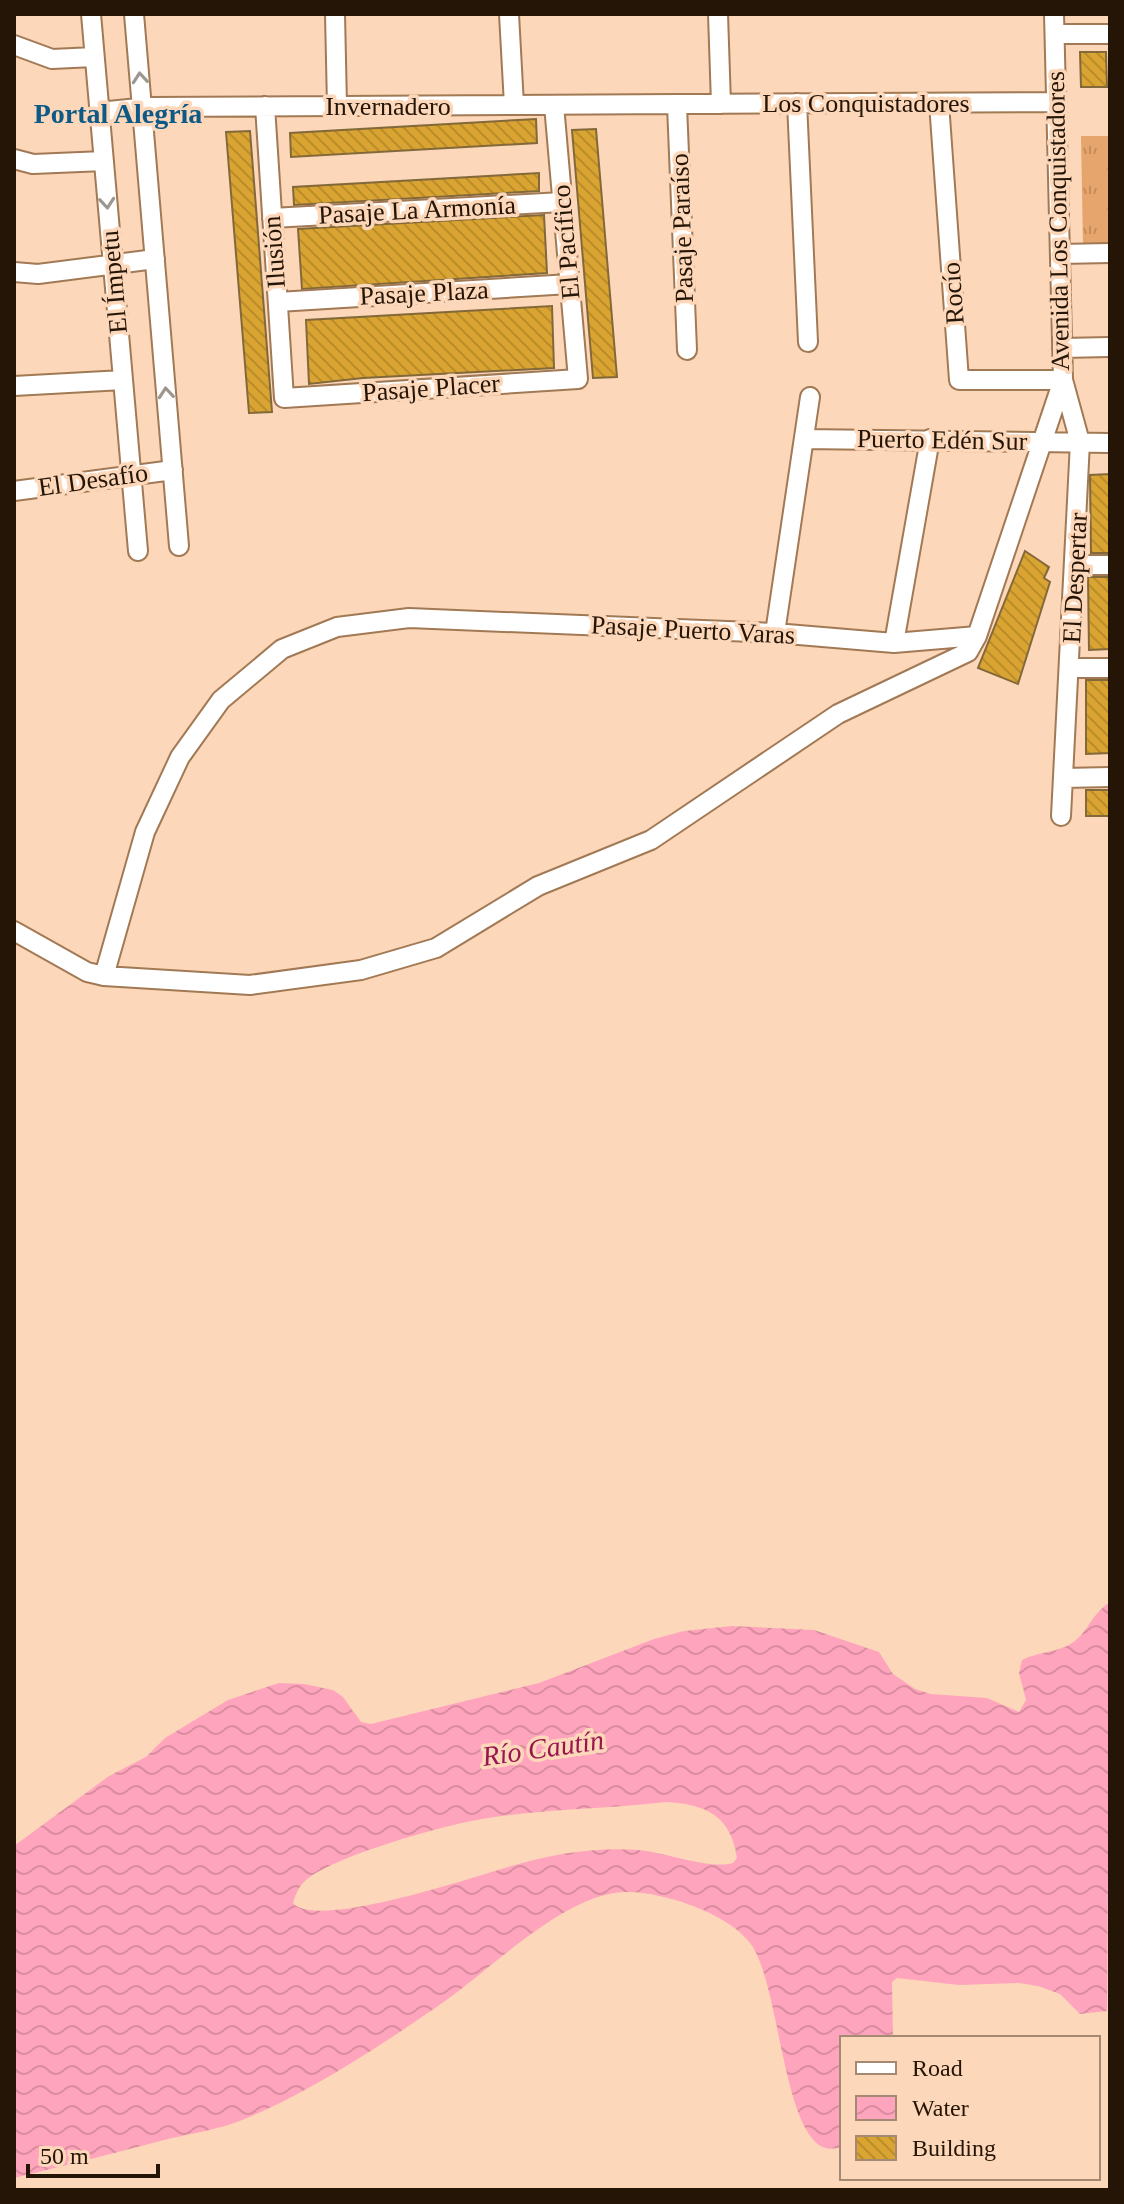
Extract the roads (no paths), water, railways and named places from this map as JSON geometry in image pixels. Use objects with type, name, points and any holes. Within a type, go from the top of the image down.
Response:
[{"type":"street","name":"El Ímpetu","points":[[91,14],[138,551]]},
{"type":"street","name":"El Ímpetu","points":[[134,14],[179,546]]},
{"type":"street","points":[[335,14],[337,106]]},
{"type":"street","points":[[509,14],[514,105]]},
{"type":"street","points":[[718,14],[721,104]]},
{"type":"street","name":"Avenida Los Conquistadores","points":[[973,644],[1063,380],[1054,14]]},
{"type":"street","points":[[1055,34],[1110,34]]},
{"type":"street","points":[[14,45],[52,59],[94,57]]},
{"type":"street","name":"Los Conquistadores","points":[[677,105],[1056,102]]},
{"type":"street","points":[[797,103],[808,342]]},
{"type":"street","name":"Rocío","points":[[939,103],[959,380],[1063,380]]},
{"type":"street","name":"El Pacífico","points":[[554,105],[578,379]]},
{"type":"street","name":"Invernadero","points":[[99,112],[143,107],[677,105]]},
{"type":"street","name":"Pasaje Paraíso","points":[[677,105],[687,350]]},
{"type":"street","name":"Ilusión","points":[[265,106],[284,398]]},
{"type":"street","points":[[14,159],[33,164],[104,161]]},
{"type":"street","name":"Pasaje La Armonía","points":[[272,218],[562,202]]},
{"type":"street","points":[[1060,254],[1110,253]]},
{"type":"street","points":[[14,272],[38,274],[155,259]]},
{"type":"street","name":"Pasaje Plaza","points":[[278,302],[570,284]]},
{"type":"street","points":[[1062,348],[1110,347]]},
{"type":"street","name":"Pasaje Placer","points":[[284,398],[578,379]]},
{"type":"street","points":[[14,386],[123,380]]},
{"type":"street","name":"El Despertar","points":[[1061,816],[1077,565],[1080,442],[1063,380]]},
{"type":"street","points":[[775,633],[810,397]]},
{"type":"street","name":"Puerto Edén Sur","points":[[804,439],[1110,443]]},
{"type":"street","points":[[894,643],[930,439]]},
{"type":"street","name":"El Desafío","points":[[14,491],[173,470]]},
{"type":"street","points":[[1077,565],[1110,565]]},
{"type":"street","name":"Pasaje Puerto Varas","points":[[104,976],[145,832],[180,757],[221,700],[282,649],[337,627],[409,618],[775,633],[894,643],[973,644]]},
{"type":"street","points":[[14,931],[87,972],[104,976],[250,985],[361,970],[436,948],[538,886],[651,840],[838,714],[973,644]]},
{"type":"street","points":[[1071,668],[1110,668]]},
{"type":"street","points":[[1064,778],[1110,777]]},
{"type":"water","name":"Río Cautín","points":[[1110,1602],[1107,2011],[1080,2014],[1060,1994],[1019,1983],[959,1985],[897,1978],[892,1982],[893,2036],[840,2036],[840,2147],[825,2148],[807,2131],[797,2109],[762,1967],[753,1947],[729,1924],[694,1906],[656,1895],[623,1892],[600,1896],[553,1919],[398,2033],[319,2082],[267,2109],[216,2128],[14,2178],[14,1846],[109,1776],[146,1757],[165,1738],[228,1700],[279,1683],[304,1684],[333,1690],[343,1697],[361,1722],[371,1724],[539,1683],[654,1639],[684,1631],[732,1626],[814,1630],[879,1652],[893,1674],[915,1689],[931,1694],[987,1698],[1019,1712],[1026,1700],[1019,1673],[1022,1660],[1070,1644]],"holes":[[[666,1802],[693,1806],[722,1822],[734,1844],[737,1858],[733,1863],[712,1864],[638,1850],[587,1851],[537,1859],[429,1891],[361,1906],[307,1910],[293,1903],[302,1884],[317,1872],[388,1843],[442,1828],[528,1813]]]},
{"type":"district","name":"Portal Alegría","points":[[118,113]]}]
